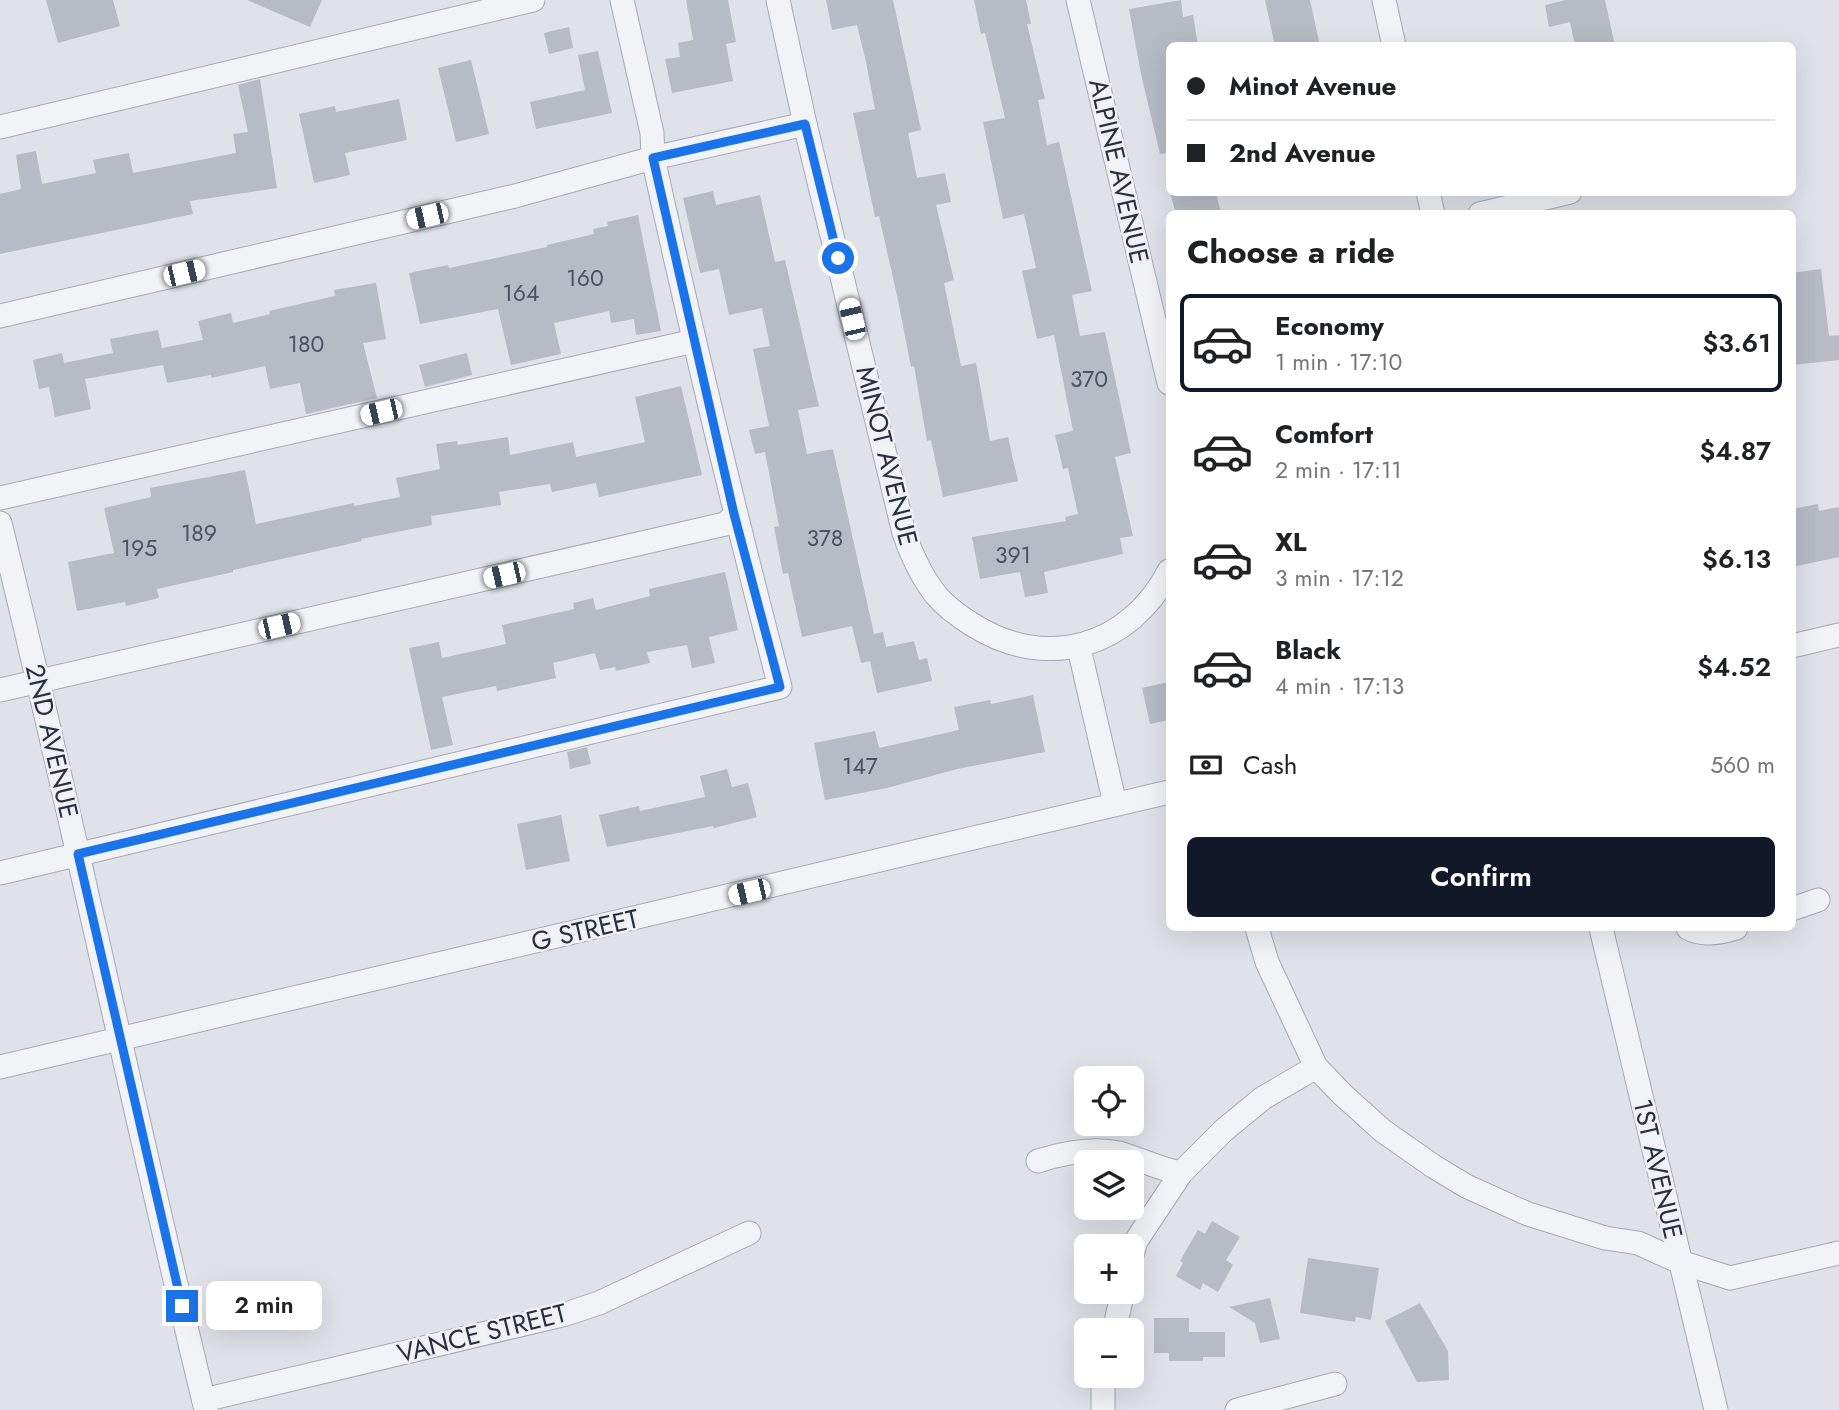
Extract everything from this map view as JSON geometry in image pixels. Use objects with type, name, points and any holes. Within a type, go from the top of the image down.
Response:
[{"type":"street","points":[[0,127],[533,0]]},
{"type":"street","points":[[0,873],[780,687],[734,514],[694,341],[653,158],[652,133],[622,0]]},
{"type":"street","name":"MINOT AVENUE","points":[[778,0],[888,469],[914,562],[937,597],[959,616],[989,635],[1044,650],[1079,648]]},
{"type":"street","name":"ALPINE AVENUE","points":[[1078,0],[1166,370]]},
{"type":"street","points":[[1384,0],[1393,42]]},
{"type":"street","points":[[0,316],[515,196],[653,158],[805,124]]},
{"type":"street","points":[[1496,210],[1554,196]]},
{"type":"street","points":[[0,498],[694,341]]},
{"type":"street","points":[[0,690],[725,524],[734,514]]},
{"type":"street","name":"2ND AVENUE","points":[[0,523],[39,681],[205,1405]]},
{"type":"street","points":[[1115,804],[1079,648],[1119,627],[1137,612],[1166,575]]},
{"type":"street","points":[[1796,645],[1839,635]]},
{"type":"street","name":"G STREET","points":[[0,1066],[1166,793]]},
{"type":"street","points":[[1796,908],[1818,900]]},
{"type":"street","points":[[1258,931],[1267,962],[1316,1067],[1371,1121],[1419,1157],[1466,1186],[1528,1214],[1605,1238],[1637,1243],[1680,1262],[1730,1279],[1839,1253]]},
{"type":"street","name":"1ST AVENUE","points":[[1602,931],[1716,1410]]},
{"type":"street","points":[[1701,931],[1725,931]]},
{"type":"street","points":[[1141,1234],[1181,1173],[1224,1130],[1263,1098],[1316,1067]]},
{"type":"street","points":[[1038,1161],[1069,1152],[1117,1153],[1161,1170],[1181,1173]]},
{"type":"street","name":"VANCE STREET","points":[[205,1405],[566,1314],[599,1303],[749,1233]]},
{"type":"street","points":[[1237,1410],[1335,1384]]},
{"type":"street","points":[[1103,1388],[1104,1410]]},
{"type":"building","points":[[46,0],[113,0],[120,26],[58,43]]},
{"type":"building","points":[[247,0],[322,0],[310,27]]},
{"type":"building","points":[[686,0],[728,0],[736,42],[726,44],[733,81],[672,93],[665,59],[680,57],[678,43],[693,40]]},
{"type":"building","points":[[826,0],[893,0],[921,130],[908,133],[917,178],[945,173],[951,202],[936,205],[954,280],[944,283],[961,366],[976,363],[990,441],[1008,437],[1018,481],[943,497],[931,440],[927,441],[914,366],[911,367],[879,216],[875,217],[853,113],[875,109],[866,62],[857,25],[832,30]]},
{"type":"building","points":[[974,0],[1026,0],[1031,24],[1027,24],[1045,99],[1038,100],[1047,145],[1059,142],[1092,291],[1072,295],[1080,336],[1105,332],[1131,453],[1115,457],[1133,536],[1120,538],[1123,554],[1044,572],[1048,593],[1025,597],[1020,572],[980,579],[972,537],[1066,521],[1065,517],[1078,514],[1068,468],[1063,469],[1055,435],[1073,431],[1054,335],[1037,339],[1022,271],[1036,268],[1024,214],[1003,219],[983,122],[1005,118],[985,33],[981,34]]},
{"type":"building","points":[[1181,0],[1183,17],[1193,15],[1197,42],[1166,42],[1166,153],[1160,154],[1129,9]]},
{"type":"building","points":[[1265,0],[1310,0],[1319,42],[1274,42]]},
{"type":"building","points":[[1566,0],[1605,0],[1614,42],[1574,42],[1570,22],[1549,27],[1545,5]]},
{"type":"building","points":[[569,27],[573,48],[549,54],[544,33]]},
{"type":"building","points":[[598,51],[612,113],[536,129],[530,102],[585,90],[578,55]]},
{"type":"building","points":[[471,60],[489,134],[456,142],[438,68]]},
{"type":"building","points":[[260,79],[277,188],[190,201],[193,214],[0,254],[0,194],[21,189],[16,155],[36,151],[42,184],[96,173],[93,160],[129,153],[133,173],[236,153],[233,134],[248,132],[238,85]]},
{"type":"building","points":[[399,99],[407,140],[345,153],[350,175],[314,183],[299,114],[335,106],[336,112]]},
{"type":"building","points":[[713,191],[716,205],[760,195],[775,262],[785,260],[819,406],[798,410],[807,454],[833,449],[874,634],[883,632],[886,647],[914,641],[919,660],[927,658],[932,681],[877,693],[870,661],[861,663],[852,626],[802,637],[788,573],[783,574],[774,527],[779,526],[765,452],[755,454],[749,430],[769,426],[753,349],[770,346],[762,308],[729,315],[719,269],[700,273],[683,198]]},
{"type":"building","points":[[1171,196],[1217,196],[1220,210],[1175,210]]},
{"type":"building","points":[[638,215],[661,331],[636,335],[634,319],[611,323],[609,311],[554,323],[561,354],[511,365],[498,309],[420,324],[409,273],[448,265],[449,268],[547,247],[594,234],[593,229],[608,226],[607,222]]},
{"type":"building","points":[[1821,269],[1829,336],[1839,335],[1839,360],[1796,365],[1796,272]]},
{"type":"building","points":[[376,283],[386,339],[363,343],[377,398],[306,414],[300,383],[270,389],[265,366],[211,378],[211,375],[167,383],[163,365],[85,379],[91,409],[55,417],[49,387],[39,389],[33,360],[62,353],[64,363],[113,353],[110,339],[158,330],[162,348],[203,340],[198,321],[231,313],[233,323],[270,314],[269,311],[335,296],[334,290]]},
{"type":"building","points":[[467,353],[472,375],[425,387],[419,365]]},
{"type":"building","points":[[681,386],[702,475],[599,497],[596,483],[552,492],[550,484],[499,492],[501,505],[431,516],[432,525],[361,539],[362,541],[157,589],[159,598],[126,606],[125,602],[77,611],[68,562],[114,553],[104,508],[151,497],[150,488],[245,470],[256,524],[354,503],[354,506],[400,497],[396,478],[440,469],[436,444],[457,441],[458,445],[508,437],[510,455],[573,442],[576,457],[645,442],[635,397]]},
{"type":"building","points":[[1818,504],[1819,511],[1839,507],[1839,557],[1796,566],[1796,508]]},
{"type":"building","points":[[725,572],[738,630],[709,637],[715,663],[692,668],[687,645],[647,652],[650,663],[616,671],[615,667],[600,670],[595,653],[553,663],[556,678],[497,691],[496,686],[442,697],[453,745],[431,750],[409,648],[439,642],[442,658],[506,644],[502,625],[574,609],[573,603],[593,598],[596,610],[650,596],[649,589]]},
{"type":"building","points":[[1166,683],[1166,721],[1150,724],[1142,688]]},
{"type":"building","points":[[1033,695],[1045,752],[957,769],[887,788],[825,800],[814,743],[875,731],[879,748],[959,730],[954,707],[990,700],[991,704]]},
{"type":"building","points":[[587,747],[591,764],[570,769],[567,752]]},
{"type":"building","points":[[727,769],[732,787],[748,783],[757,817],[714,828],[713,826],[607,847],[599,815],[639,806],[640,811],[705,797],[700,776]]},
{"type":"building","points":[[561,815],[570,861],[526,870],[517,824]]},
{"type":"building","points":[[1212,1221],[1240,1237],[1226,1260],[1233,1265],[1218,1292],[1203,1283],[1200,1290],[1176,1276],[1183,1263],[1180,1261],[1198,1230],[1205,1234]]},
{"type":"building","points":[[1308,1258],[1379,1268],[1371,1320],[1356,1317],[1355,1322],[1300,1313]]},
{"type":"building","points":[[1270,1298],[1280,1339],[1260,1343],[1255,1323],[1229,1307]]},
{"type":"building","points":[[1420,1303],[1448,1351],[1449,1380],[1417,1382],[1385,1321]]},
{"type":"building","points":[[1154,1318],[1189,1318],[1189,1332],[1225,1332],[1225,1357],[1203,1357],[1203,1361],[1169,1361],[1169,1353],[1154,1353]]},
{"type":"route","points":[[182,1306],[78,854],[780,687],[734,514],[653,158],[805,124],[838,258]]}]
